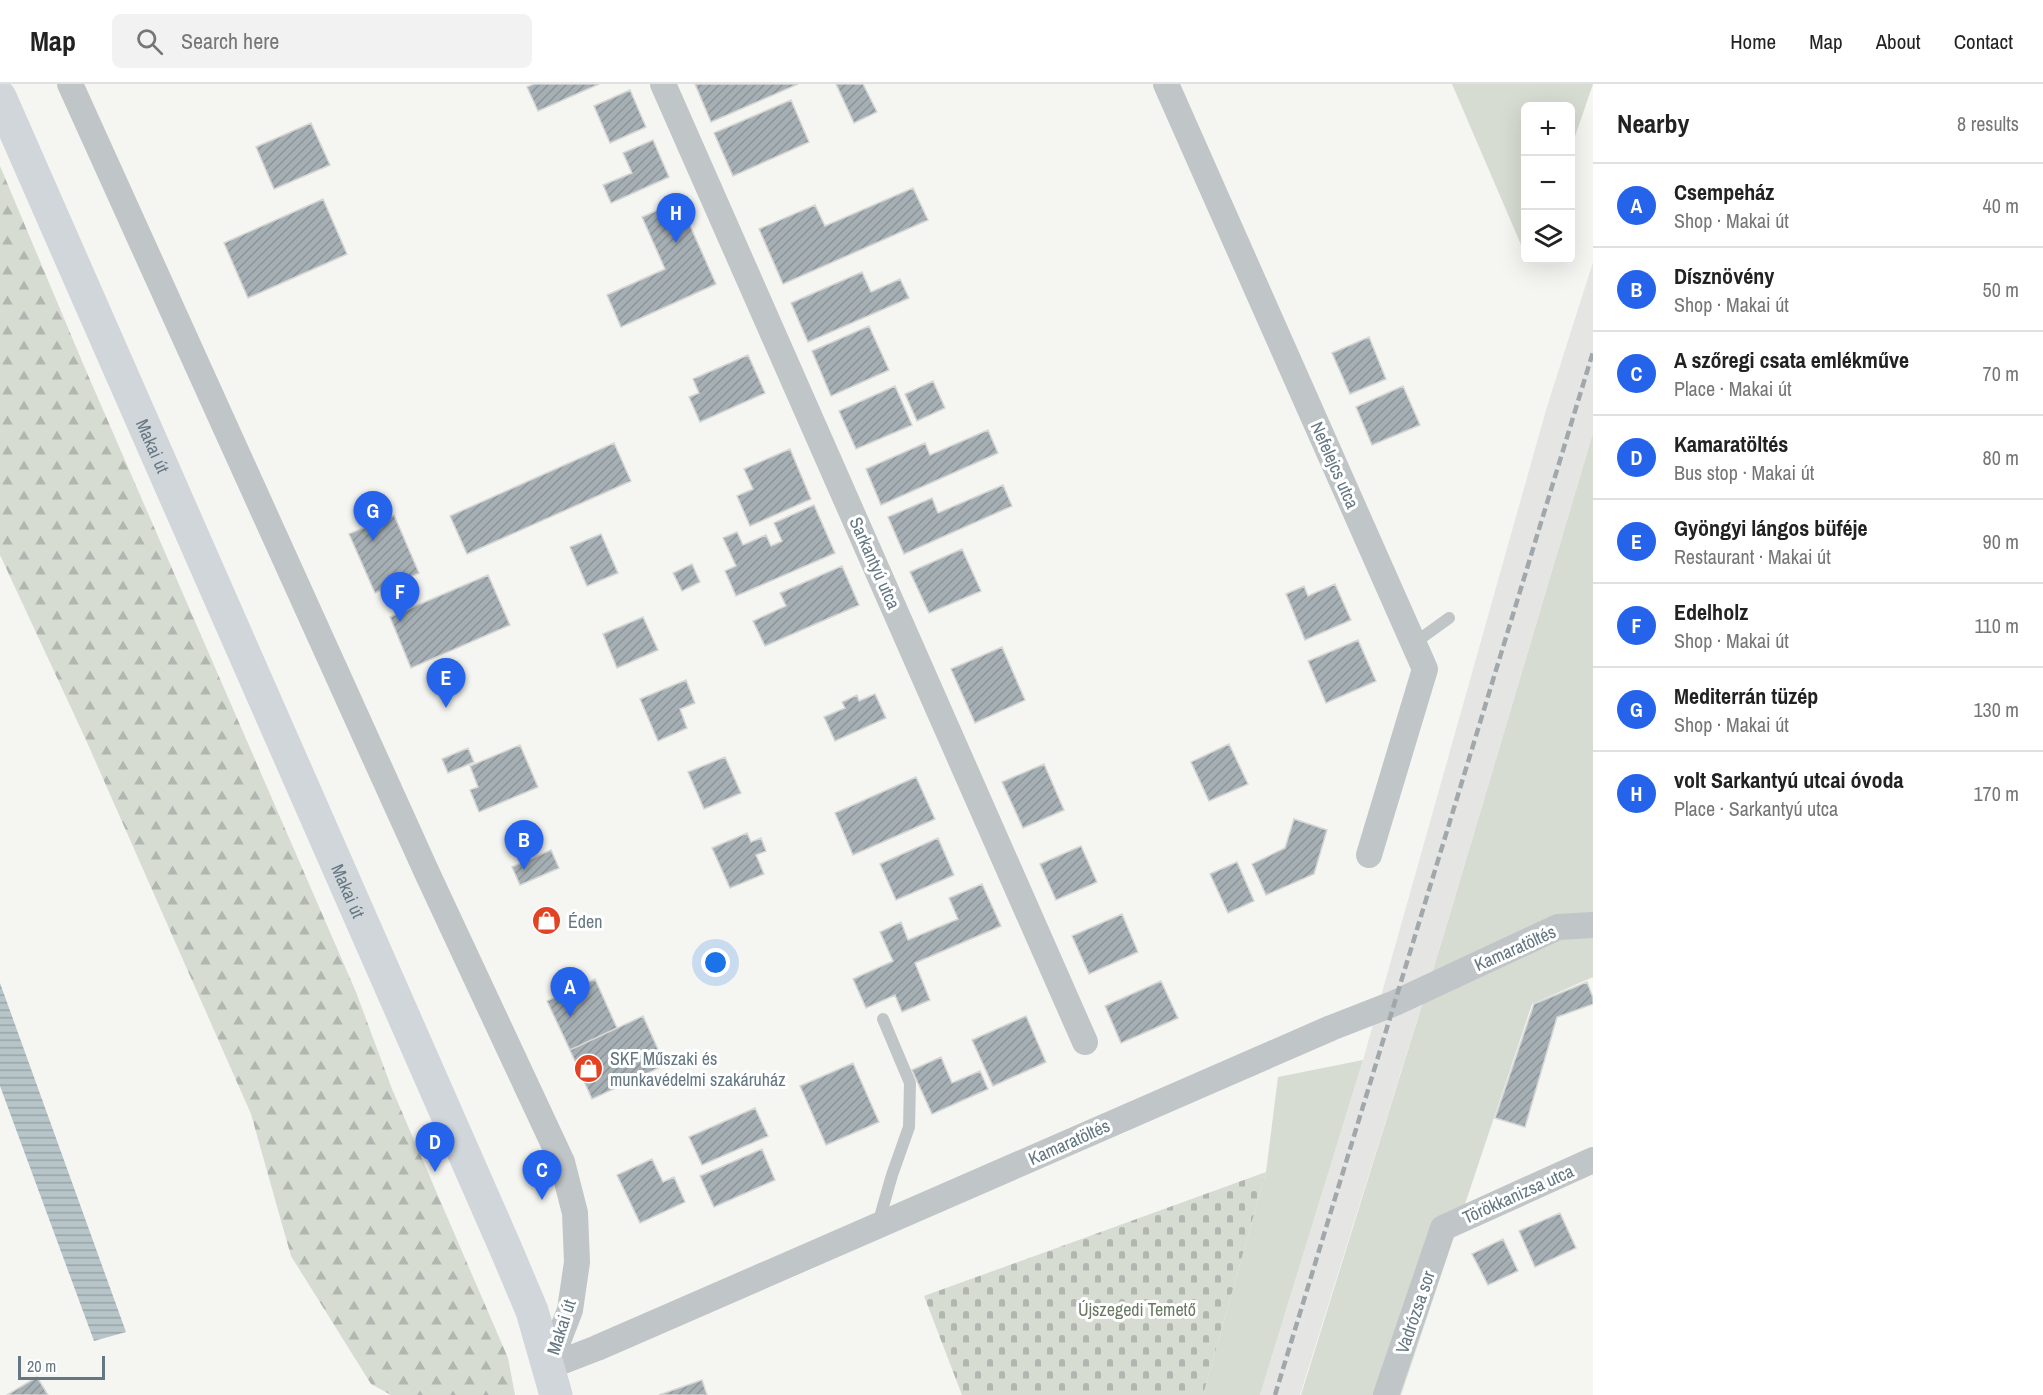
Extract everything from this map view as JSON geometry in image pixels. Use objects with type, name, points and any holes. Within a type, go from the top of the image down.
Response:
[{"type":"main road","name":"Makai út","points":[[0,97],[505,1247],[532,1311],[552,1381]]},
{"type":"street","name":"Makai út","points":[[70,84],[428,875],[562,1162],[575,1213],[577,1262],[570,1310],[552,1381]]},
{"type":"street","name":"Sarkantyú utca","points":[[663,84],[1085,1042]]},
{"type":"street","name":"Nefelejcs utca","points":[[1166,84],[1425,669],[1369,855]]},
{"type":"street","name":"Kamaratöltés","points":[[552,1381],[597,1348],[1320,1033],[1395,1003],[1558,927],[1592,924]]},
{"type":"street","name":"Törökkanizsa utca","points":[[1443,1228],[1593,1160]]},
{"type":"street","name":"Vadrózsa sor","points":[[1386,1395],[1443,1228]]},
{"type":"lane","points":[[1413,644],[1449,618]]},
{"type":"lane","points":[[877,1226],[891,1175],[909,1127],[910,1083],[883,1019]]},
{"type":"shaded area","points":[[1593,262],[1593,433],[1445,931],[1300,1395],[1260,1395],[1363,1060],[1546,410]]},
{"type":"shaded area","points":[[0,983],[126,1332],[94,1341],[0,1086]]},
{"type":"green space","points":[[1452,84],[1593,84],[1575,136],[1575,102],[1521,102],[1521,245]]},
{"type":"green space","points":[[0,166],[84,366],[356,992],[392,1089],[508,1358],[515,1395],[391,1395],[371,1384],[291,1256],[251,1114],[86,740],[0,555]]},
{"type":"green space","points":[[1593,433],[1593,977],[1532,1004],[1401,1395],[1301,1395],[1445,931]]},
{"type":"green space","points":[[1363,1060],[1260,1395],[1203,1395],[1266,1172],[1278,1077]]},
{"type":"green space","name":"Újszegedi Temető","points":[[1266,1172],[1203,1395],[962,1395],[924,1296]]},
{"type":"building","points":[[534,84],[599,84],[538,111],[527,87]]},
{"type":"building","points":[[695,84],[798,84],[711,122]]},
{"type":"building","points":[[836,84],[863,84],[877,112],[854,123]]},
{"type":"building","points":[[630,90],[646,127],[610,143],[594,106]]},
{"type":"building","points":[[791,100],[809,142],[733,176],[714,133]]},
{"type":"building","points":[[311,123],[330,165],[274,189],[256,147]]},
{"type":"building","points":[[653,140],[669,177],[611,203],[603,185],[632,173],[623,153]]},
{"type":"building","points":[[913,188],[928,220],[783,284],[759,229],[815,205],[825,226]]},
{"type":"building","points":[[323,199],[347,254],[248,298],[224,243]]},
{"type":"building","points":[[679,201],[716,284],[621,327],[607,295],[665,269],[642,217]]},
{"type":"building","points":[[862,272],[871,292],[900,279],[909,298],[808,342],[791,303]]},
{"type":"building","points":[[869,326],[889,370],[831,396],[812,351]]},
{"type":"building","points":[[1369,337],[1386,379],[1350,394],[1332,353]]},
{"type":"building","points":[[748,355],[765,393],[700,422],[689,397],[699,393],[693,379]]},
{"type":"building","points":[[933,381],[945,408],[917,421],[905,394]]},
{"type":"building","points":[[895,386],[912,425],[856,449],[839,411]]},
{"type":"building","points":[[1403,386],[1420,425],[1372,445],[1356,407]]},
{"type":"building","points":[[988,430],[998,453],[881,505],[866,469],[925,443],[930,455]]},
{"type":"building","points":[[614,443],[631,481],[467,554],[450,516]]},
{"type":"building","points":[[790,449],[811,499],[750,526],[737,496],[753,489],[744,469]]},
{"type":"building","points":[[1003,485],[1012,506],[904,554],[888,517],[932,498],[938,513]]},
{"type":"building","points":[[814,505],[835,553],[736,596],[725,571],[736,566],[723,538],[737,532],[743,545],[766,535],[771,546],[782,541],[774,523]]},
{"type":"building","points":[[394,515],[419,573],[375,593],[349,534]]},
{"type":"building","points":[[601,534],[618,573],[587,586],[570,547]]},
{"type":"building","points":[[962,549],[981,591],[929,613],[910,572]]},
{"type":"building","points":[[692,564],[700,582],[682,591],[673,573]]},
{"type":"building","points":[[842,566],[859,605],[765,646],[753,621],[786,606],[780,593]]},
{"type":"building","points":[[488,575],[510,625],[411,668],[390,617]]},
{"type":"building","points":[[1335,584],[1351,620],[1305,640],[1286,594],[1304,586],[1308,596]]},
{"type":"building","points":[[643,617],[658,650],[617,668],[603,634]]},
{"type":"building","points":[[1358,640],[1376,681],[1326,703],[1308,661]]},
{"type":"building","points":[[1002,647],[1025,700],[975,723],[951,669]]},
{"type":"building","points":[[686,680],[695,703],[680,709],[687,728],[658,741],[640,699]]},
{"type":"building","points":[[875,694],[886,718],[835,741],[824,717],[845,708],[842,702],[857,695],[859,701]]},
{"type":"building","points":[[1229,744],[1248,784],[1209,801],[1191,762]]},
{"type":"building","points":[[520,745],[538,787],[479,812],[470,790],[478,787],[470,766]]},
{"type":"building","points":[[468,748],[474,762],[448,773],[442,759]]},
{"type":"building","points":[[725,757],[741,793],[704,809],[688,772]]},
{"type":"building","points":[[1044,764],[1064,810],[1023,828],[1002,782]]},
{"type":"building","points":[[916,777],[935,819],[853,855],[835,813]]},
{"type":"building","points":[[1294,819],[1327,830],[1314,874],[1266,895],[1252,864],[1285,848]]},
{"type":"building","points":[[747,833],[751,842],[761,838],[766,851],[756,855],[764,874],[730,888],[712,848]]},
{"type":"building","points":[[938,838],[954,875],[896,900],[880,864]]},
{"type":"building","points":[[1081,846],[1097,882],[1056,900],[1040,864]]},
{"type":"building","points":[[551,850],[559,868],[520,885],[512,867]]},
{"type":"building","points":[[1237,862],[1254,901],[1228,913],[1210,874]]},
{"type":"building","points":[[982,884],[1001,926],[915,963],[930,1000],[902,1012],[895,995],[866,1008],[853,979],[893,961],[880,932],[901,922],[908,940],[958,919],[949,898]]},
{"type":"building","points":[[1122,914],[1138,952],[1089,974],[1072,936]]},
{"type":"building","points":[[595,979],[617,1028],[570,1050],[547,1001]]},
{"type":"building","points":[[1161,981],[1178,1018],[1121,1043],[1105,1006]]},
{"type":"building","points":[[1587,982],[1593,1004],[1557,1017],[1525,1127],[1495,1118],[1534,1004]]},
{"type":"building","points":[[643,1016],[665,1065],[592,1099],[570,1050]]},
{"type":"building","points":[[1026,1016],[1046,1062],[993,1086],[972,1040]]},
{"type":"building","points":[[941,1057],[952,1083],[980,1071],[988,1089],[932,1114],[912,1070]]},
{"type":"building","points":[[853,1063],[879,1122],[826,1145],[800,1086]]},
{"type":"building","points":[[755,1108],[768,1136],[702,1165],[689,1137]]},
{"type":"building","points":[[762,1149],[775,1180],[714,1207],[700,1176]]},
{"type":"building","points":[[652,1159],[663,1182],[674,1177],[685,1202],[640,1223],[617,1175]]},
{"type":"building","points":[[1560,1213],[1576,1248],[1535,1267],[1519,1231]]},
{"type":"building","points":[[1503,1239],[1518,1271],[1488,1285],[1472,1254]]},
{"type":"building","points":[[37,1377],[48,1395],[7,1395]]},
{"type":"building","points":[[702,1380],[707,1395],[659,1395]]},
{"type":"railway","points":[[1275,1395],[1593,352]]},
{"type":"place","name":"volt Sarkantyú utcai óvoda","points":[[676,243]]},
{"type":"place","name":"Mediterrán tüzép","points":[[373,541]]},
{"type":"place","name":"Edelholz","points":[[400,622]]},
{"type":"place","name":"Gyöngyi lángos büféje","points":[[446,708]]},
{"type":"place","name":"Dísznövény","points":[[524,870]]},
{"type":"place","name":"Éden","points":[[547,921]]},
{"type":"place","name":"Csempeház","points":[[570,1017]]},
{"type":"place","name":"SKF Műszaki és munkavédelmi szakáruház","points":[[589,1068]]},
{"type":"place","name":"Kamaratöltés","points":[[435,1172]]},
{"type":"place","name":"A szőregi csata emlékműve","points":[[542,1200]]}]
